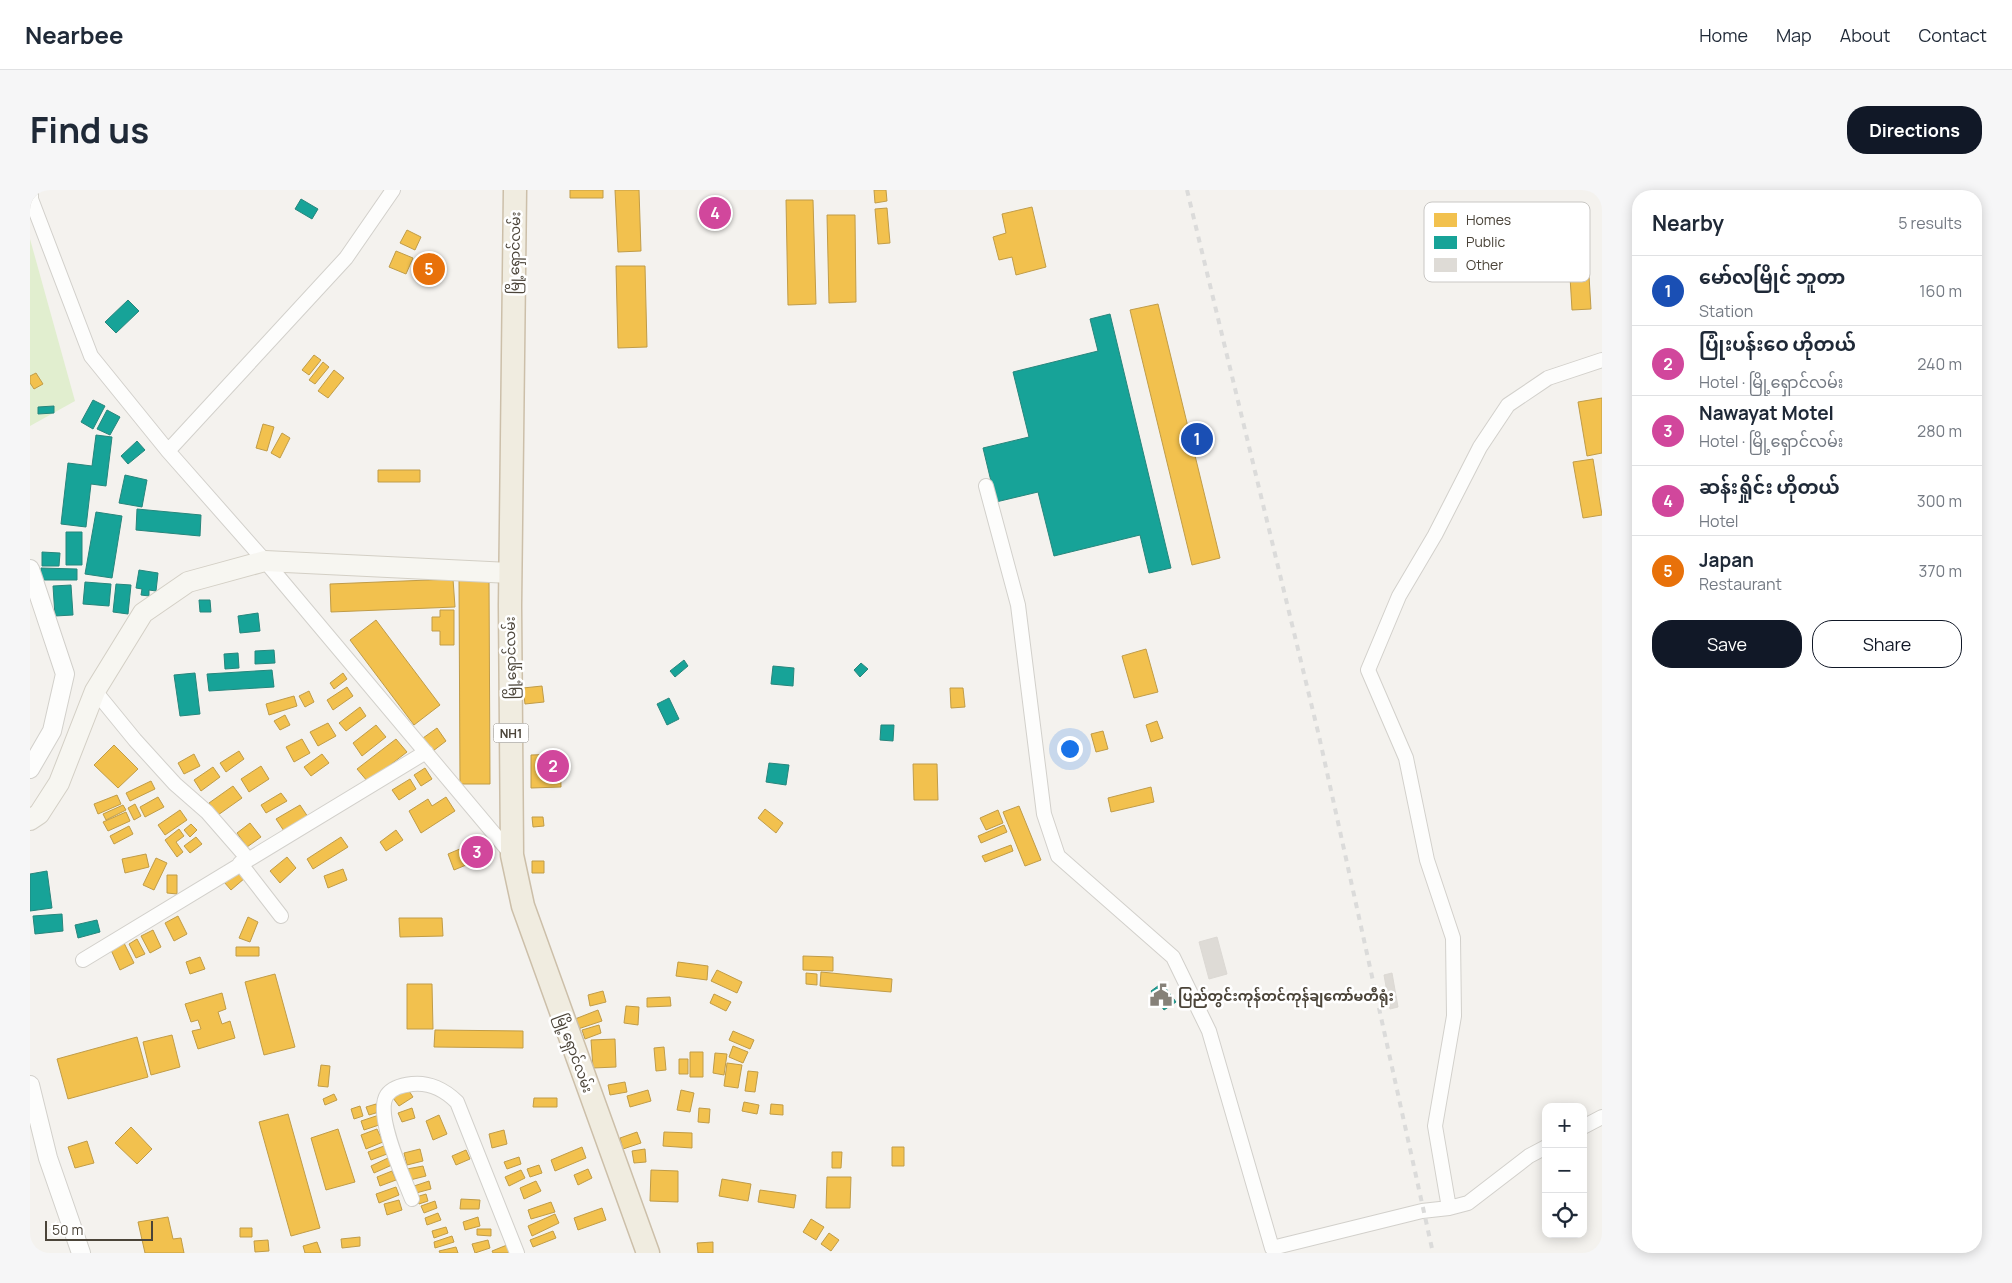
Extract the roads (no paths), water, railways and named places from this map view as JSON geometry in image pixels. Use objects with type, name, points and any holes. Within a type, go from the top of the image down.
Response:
[{"type":"highway","name":"မြို့ရှောင်လမ်း","points":[[515,190],[511,573],[512,855],[523,906],[648,1253]]},
{"type":"main road","points":[[30,820],[39,814],[59,783],[95,691],[143,613],[188,582],[265,561],[511,573]]},
{"type":"street","points":[[31,190],[31,199],[92,356],[168,451],[265,561],[512,855]]},
{"type":"street","points":[[168,451],[346,258],[393,190]]},
{"type":"street","points":[[1449,1208],[1435,1126],[1454,1016],[1453,938],[1427,860],[1406,758],[1368,670],[1399,596],[1435,535],[1480,447],[1508,404],[1548,378],[1602,360]]},
{"type":"street","points":[[986,486],[1018,605],[1044,814],[1058,856],[1173,958],[1209,1031],[1272,1248],[1422,1211],[1449,1208],[1468,1203],[1529,1156],[1542,1150]]},
{"type":"street","points":[[30,569],[65,674],[52,731],[30,769]]},
{"type":"street","points":[[95,691],[135,740],[175,784],[206,812],[244,861],[281,916]]},
{"type":"street","points":[[83,960],[426,752]]},
{"type":"street","points":[[412,1199],[389,1137],[384,1105],[386,1096],[391,1091],[412,1084],[442,1089],[457,1102],[517,1253]]},
{"type":"street","points":[[30,1085],[48,1158],[81,1253]]},
{"type":"street","points":[[1587,1125],[1602,1117]]},
{"type":"railway","points":[[1187,190],[1319,736],[1433,1253]]},
{"type":"place","name":"ဆန်းရှိုင်း ဟိုတယ်","points":[[715,213]]},
{"type":"place","name":"Japan","points":[[429,269]]},
{"type":"place","name":"မော်လမြိုင် ဘူတာ","points":[[1197,439]]},
{"type":"place","name":"ပြုံးပန်းဝေ ဟိုတယ်","points":[[553,766]]},
{"type":"place","name":"Nawayat Motel","points":[[477,852]]},
{"type":"place","name":"ပြည်တွင်းကုန်တင်ကုန်ချကော်မတီရုံး","points":[[1161,995]]}]
